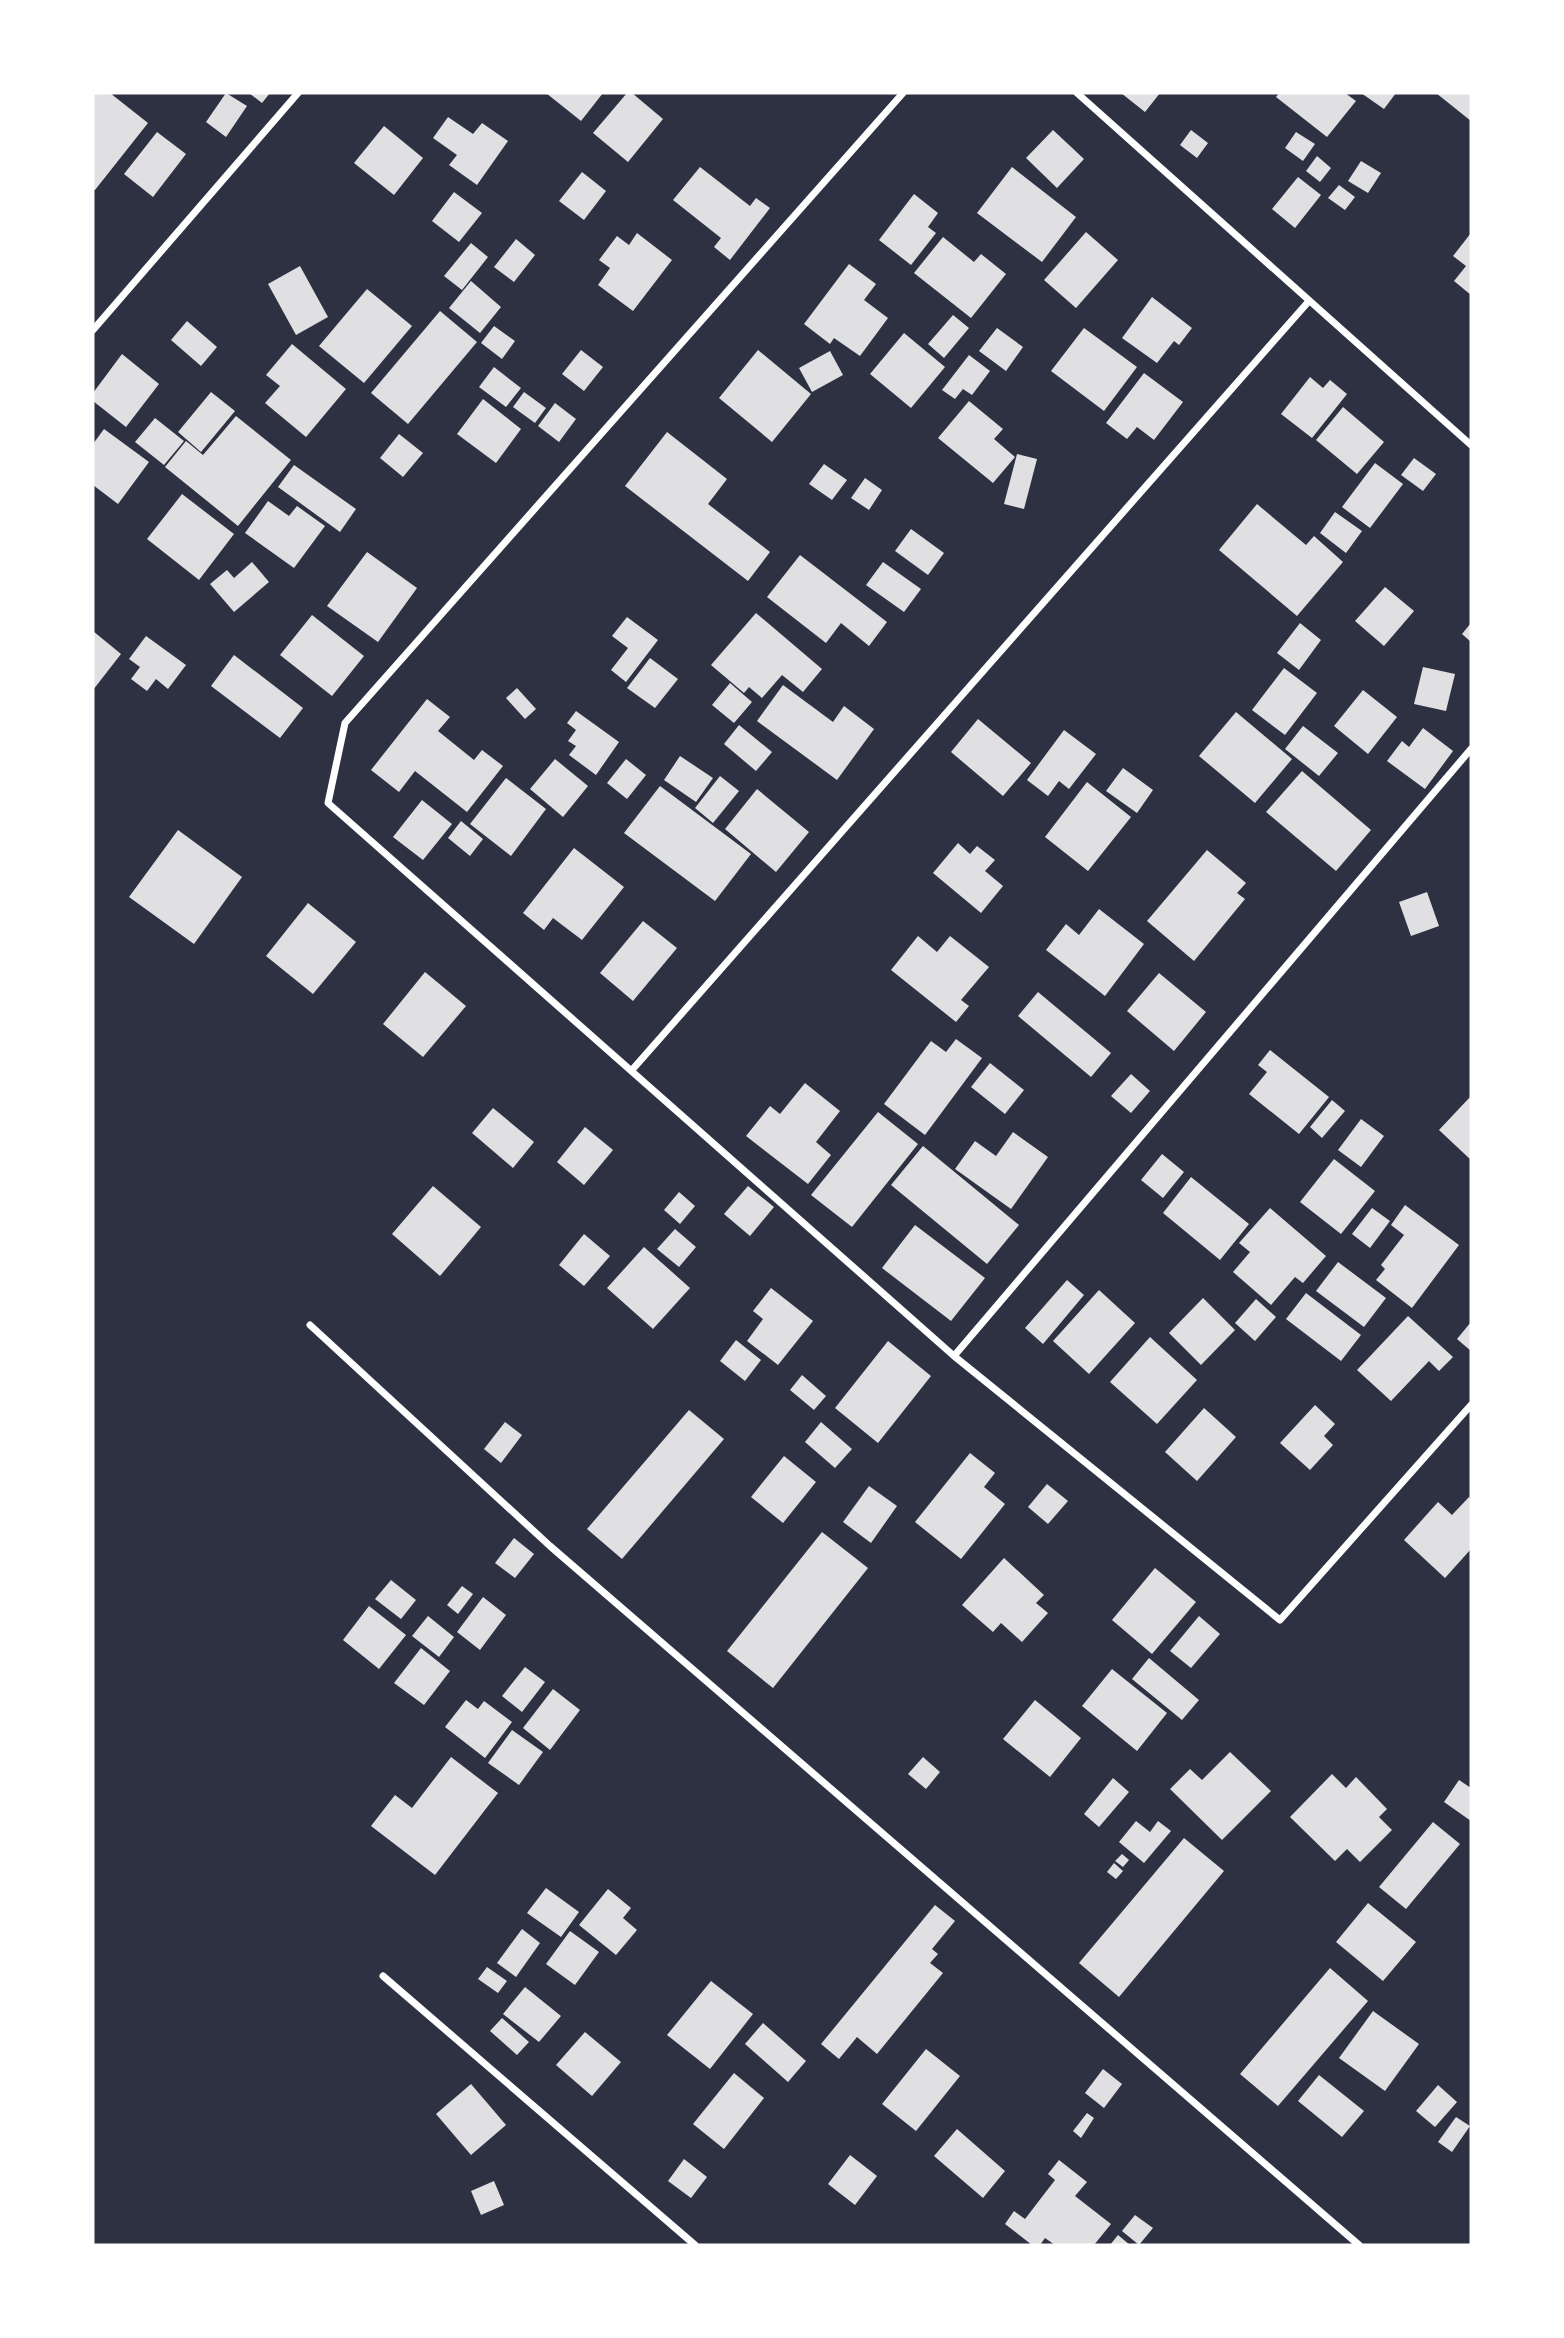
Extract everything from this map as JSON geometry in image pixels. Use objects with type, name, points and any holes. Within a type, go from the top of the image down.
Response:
[{"type":"street","points":[[93,330],[298,93]]},
{"type":"street","points":[[902,93],[345,723],[328,803],[954,1356],[1280,1620],[1471,1405]]},
{"type":"street","points":[[1077,93],[1471,445]]},
{"type":"street","points":[[632,1070],[1310,300]]},
{"type":"street","points":[[954,1356],[1471,749]]},
{"type":"street","points":[[310,1325],[550,1546],[1359,2245]]},
{"type":"street","points":[[383,1976],[695,2245]]},
{"type":"building","points":[[93,93],[110,93],[148,123],[95,190],[93,189]]},
{"type":"building","points":[[226,93],[247,106],[226,137],[206,122]]},
{"type":"building","points":[[249,93],[270,93],[262,103]]},
{"type":"building","points":[[546,93],[603,93],[581,121]]},
{"type":"building","points":[[627,93],[632,93],[663,119],[628,162],[593,133]]},
{"type":"building","points":[[1121,93],[1160,93],[1145,112]]},
{"type":"building","points":[[1279,93],[1345,93],[1356,101],[1327,137],[1276,97]]},
{"type":"building","points":[[1361,93],[1396,93],[1384,109]]},
{"type":"building","points":[[1436,93],[1471,93],[1471,121]]},
{"type":"building","points":[[448,117],[473,134],[482,123],[508,141],[477,185],[449,165],[457,155],[433,138]]},
{"type":"building","points":[[384,126],[423,158],[394,195],[354,163]]},
{"type":"building","points":[[1053,130],[1084,159],[1057,188],[1026,158]]},
{"type":"building","points":[[1191,130],[1208,143],[1197,158],[1180,145]]},
{"type":"building","points":[[157,132],[186,154],[153,197],[124,174]]},
{"type":"building","points":[[1296,132],[1315,144],[1303,161],[1285,148]]},
{"type":"building","points":[[1317,156],[1331,168],[1320,182],[1306,171]]},
{"type":"building","points":[[1361,161],[1381,173],[1368,193],[1348,181]]},
{"type":"building","points":[[700,167],[750,206],[756,198],[770,208],[730,260],[714,247],[721,238],[673,200]]},
{"type":"building","points":[[1012,167],[1076,217],[1042,262],[977,213]]},
{"type":"building","points":[[582,172],[606,191],[584,220],[559,201]]},
{"type":"building","points":[[1298,177],[1321,195],[1295,228],[1272,209]]},
{"type":"building","points":[[1339,185],[1355,197],[1345,210],[1328,198]]},
{"type":"building","points":[[454,192],[482,213],[459,242],[432,221]]},
{"type":"building","points":[[914,194],[938,213],[928,227],[936,233],[911,265],[879,240]]},
{"type":"building","points":[[1086,232],[1118,260],[1076,308],[1044,280]]},
{"type":"building","points":[[637,233],[672,260],[633,311],[598,285],[610,268],[599,260],[617,236],[629,245]]},
{"type":"building","points":[[1471,233],[1471,295],[1454,281],[1466,266],[1453,256]]},
{"type":"building","points":[[943,237],[974,262],[981,254],[1006,274],[971,318],[914,273]]},
{"type":"building","points":[[516,239],[535,255],[514,282],[494,267]]},
{"type":"building","points":[[471,243],[488,257],[462,290],[444,276]]},
{"type":"building","points":[[849,264],[876,284],[864,300],[888,318],[860,356],[834,338],[830,344],[804,324]]},
{"type":"building","points":[[300,266],[328,317],[296,335],[268,284]]},
{"type":"building","points":[[471,281],[501,307],[480,333],[449,308]]},
{"type":"building","points":[[367,289],[412,326],[364,383],[319,346]]},
{"type":"building","points":[[1152,297],[1192,328],[1179,345],[1174,341],[1157,363],[1122,338]]},
{"type":"building","points":[[440,311],[477,342],[408,424],[371,393]]},
{"type":"building","points":[[953,315],[969,328],[944,358],[928,344]]},
{"type":"building","points":[[187,321],[217,347],[201,366],[171,340]]},
{"type":"building","points":[[494,326],[515,341],[502,359],[481,343]]},
{"type":"building","points":[[997,328],[1023,347],[1006,371],[979,351]]},
{"type":"building","points":[[1084,328],[1137,367],[1104,411],[1051,371]]},
{"type":"building","points":[[904,333],[945,367],[911,408],[870,374]]},
{"type":"building","points":[[292,344],[346,389],[306,437],[265,403],[280,386],[266,375]]},
{"type":"building","points":[[581,350],[603,367],[584,391],[562,374]]},
{"type":"building","points":[[758,350],[811,394],[772,442],[719,398]]},
{"type":"building","points":[[830,351],[843,375],[812,392],[799,368]]},
{"type":"building","points":[[122,354],[159,384],[126,427],[93,401],[93,393]]},
{"type":"building","points":[[969,355],[990,371],[972,395],[963,389],[955,399],[942,390]]},
{"type":"building","points":[[494,367],[521,388],[506,407],[479,387]]},
{"type":"building","points":[[1144,373],[1183,402],[1154,440],[1137,427],[1127,439],[1106,423]]},
{"type":"building","points":[[1310,377],[1323,388],[1330,380],[1347,394],[1312,438],[1281,414]]},
{"type":"building","points":[[211,392],[235,411],[201,452],[178,432]]},
{"type":"building","points":[[524,392],[546,408],[535,423],[513,407]]},
{"type":"building","points":[[483,399],[521,429],[496,463],[457,434]]},
{"type":"building","points":[[969,401],[1003,429],[994,439],[1015,457],[993,483],[938,438]]},
{"type":"building","points":[[555,403],[576,419],[559,442],[538,426]]},
{"type":"building","points":[[1343,407],[1384,442],[1357,474],[1316,440]]},
{"type":"building","points":[[236,416],[291,460],[238,526],[165,467],[186,441],[203,455]]},
{"type":"building","points":[[155,418],[184,441],[164,465],[135,442]]},
{"type":"building","points":[[104,429],[149,462],[118,504],[93,485],[93,444]]},
{"type":"building","points":[[667,432],[727,479],[708,504],[770,552],[748,581],[625,486]]},
{"type":"building","points":[[399,434],[423,453],[403,477],[380,458]]},
{"type":"building","points":[[1017,454],[1037,459],[1024,509],[1004,504]]},
{"type":"building","points":[[1414,458],[1436,474],[1423,491],[1401,475]]},
{"type":"building","points":[[1375,463],[1403,484],[1370,528],[1342,507]]},
{"type":"building","points":[[824,464],[847,480],[832,500],[809,484]]},
{"type":"building","points":[[294,465],[356,509],[340,532],[278,487]]},
{"type":"building","points":[[865,478],[882,490],[869,510],[851,498]]},
{"type":"building","points":[[182,494],[234,534],[199,580],[147,539]]},
{"type":"building","points":[[268,501],[289,516],[297,506],[325,526],[294,568],[245,533]]},
{"type":"building","points":[[1257,504],[1306,545],[1314,536],[1343,562],[1297,616],[1219,550]]},
{"type":"building","points":[[1335,512],[1362,531],[1346,553],[1320,533]]},
{"type":"building","points":[[911,529],[944,553],[928,575],[895,551]]},
{"type":"building","points":[[367,552],[417,588],[378,642],[327,606]]},
{"type":"building","points":[[800,555],[887,622],[869,646],[841,623],[826,643],[767,597]]},
{"type":"building","points":[[252,562],[269,582],[234,612],[210,584],[227,570],[234,578]]},
{"type":"building","points":[[883,562],[921,589],[904,612],[866,585]]},
{"type":"building","points":[[1385,587],[1414,611],[1384,646],[1355,621]]},
{"type":"building","points":[[756,613],[822,669],[803,692],[782,675],[762,698],[749,687],[744,693],[711,665]]},
{"type":"building","points":[[312,615],[364,656],[332,696],[280,655]]},
{"type":"building","points":[[627,617],[658,640],[626,682],[611,670],[628,648],[612,636]]},
{"type":"building","points":[[1300,623],[1321,640],[1299,670],[1277,653]]},
{"type":"building","points":[[1471,623],[1471,642],[1462,634]]},
{"type":"building","points":[[93,631],[121,654],[93,690]]},
{"type":"building","points":[[146,636],[186,665],[168,689],[156,679],[147,691],[131,679],[140,667],[129,659]]},
{"type":"building","points":[[234,655],[303,708],[280,738],[211,686]]},
{"type":"building","points":[[650,658],[678,679],[655,708],[627,688]]},
{"type":"building","points":[[1423,667],[1455,674],[1446,711],[1414,704]]},
{"type":"building","points":[[1284,668],[1317,693],[1285,735],[1252,710]]},
{"type":"building","points":[[730,683],[752,702],[734,723],[712,705]]},
{"type":"building","points":[[783,685],[833,722],[844,706],[874,729],[837,780],[757,721]]},
{"type":"building","points":[[517,688],[536,709],[525,719],[506,698]]},
{"type":"building","points":[[1363,690],[1397,717],[1368,754],[1334,726]]},
{"type":"building","points":[[427,699],[450,717],[438,731],[474,760],[482,750],[503,766],[467,812],[415,771],[399,792],[371,770]]},
{"type":"building","points":[[576,711],[619,742],[596,775],[569,755],[576,746],[568,741],[576,730],[567,723]]},
{"type":"building","points":[[1236,712],[1292,759],[1255,803],[1199,756]]},
{"type":"building","points":[[978,719],[1031,763],[1003,796],[951,752]]},
{"type":"building","points":[[739,725],[772,752],[756,771],[724,744]]},
{"type":"building","points":[[1303,726],[1338,753],[1319,776],[1285,749]]},
{"type":"building","points":[[1423,728],[1453,751],[1425,789],[1387,761],[1402,741],[1409,747]]},
{"type":"building","points":[[1064,730],[1096,754],[1069,789],[1059,781],[1048,796],[1027,780]]},
{"type":"building","points":[[680,756],[713,778],[696,802],[664,780]]},
{"type":"building","points":[[555,759],[588,786],[563,817],[530,789]]},
{"type":"building","points":[[626,759],[646,775],[627,799],[607,783]]},
{"type":"building","points":[[1123,768],[1153,790],[1137,813],[1106,791]]},
{"type":"building","points":[[1302,771],[1371,830],[1336,871],[1266,812]]},
{"type":"building","points":[[720,776],[739,791],[713,823],[695,808]]},
{"type":"building","points":[[506,778],[546,809],[511,856],[470,824]]},
{"type":"building","points":[[1087,782],[1131,817],[1088,871],[1045,837]]},
{"type":"building","points":[[660,786],[751,854],[715,901],[624,833]]},
{"type":"building","points":[[757,789],[809,832],[776,872],[725,829]]},
{"type":"building","points":[[422,800],[452,824],[423,860],[393,837]]},
{"type":"building","points":[[461,821],[483,839],[470,856],[448,838]]},
{"type":"building","points":[[178,830],[242,877],[194,944],[129,897]]},
{"type":"building","points":[[958,843],[970,854],[977,846],[995,860],[985,871],[1003,886],[981,913],[933,873]]},
{"type":"building","points":[[574,848],[624,887],[582,940],[553,918],[544,930],[523,913]]},
{"type":"building","points":[[1207,850],[1246,883],[1237,893],[1245,899],[1194,961],[1147,921]]},
{"type":"building","points":[[1427,892],[1439,926],[1411,936],[1399,902]]},
{"type":"building","points":[[308,903],[356,942],[313,994],[266,956]]},
{"type":"building","points":[[1099,909],[1144,944],[1105,996],[1046,950],[1066,924],[1079,935]]},
{"type":"building","points":[[643,921],[677,948],[633,1001],[600,973]]},
{"type":"building","points":[[918,936],[937,952],[950,936],[989,967],[961,1000],[969,1006],[956,1022],[891,970]]},
{"type":"building","points":[[425,972],[466,1006],[423,1057],[383,1024]]},
{"type":"building","points":[[1159,973],[1206,1012],[1174,1051],[1127,1011]]},
{"type":"building","points":[[1038,992],[1111,1053],[1091,1077],[1018,1016]]},
{"type":"building","points":[[956,1039],[982,1058],[925,1135],[884,1104],[931,1041],[946,1052]]},
{"type":"building","points":[[1270,1050],[1329,1097],[1299,1134],[1249,1094],[1267,1072],[1258,1065]]},
{"type":"building","points":[[990,1063],[1024,1090],[1005,1114],[971,1087]]},
{"type":"building","points":[[1131,1074],[1150,1091],[1131,1113],[1111,1096]]},
{"type":"building","points":[[805,1083],[840,1111],[816,1142],[831,1155],[808,1184],[746,1136],[770,1106],[780,1114]]},
{"type":"building","points":[[1471,1096],[1471,1160],[1439,1130]]},
{"type":"building","points":[[1332,1100],[1345,1111],[1322,1138],[1310,1127]]},
{"type":"building","points":[[493,1108],[534,1142],[513,1168],[472,1133]]},
{"type":"building","points":[[878,1112],[918,1144],[852,1227],[811,1195]]},
{"type":"building","points":[[1361,1119],[1384,1136],[1361,1167],[1338,1150]]},
{"type":"building","points":[[585,1127],[613,1150],[584,1185],[557,1162]]},
{"type":"building","points":[[1013,1132],[1048,1157],[1011,1209],[955,1169],[975,1141],[996,1156]]},
{"type":"building","points":[[923,1146],[1019,1225],[987,1264],[891,1185]]},
{"type":"building","points":[[1162,1154],[1184,1172],[1163,1198],[1141,1180]]},
{"type":"building","points":[[1334,1159],[1375,1191],[1341,1234],[1300,1202]]},
{"type":"building","points":[[1191,1177],[1249,1224],[1220,1260],[1163,1213]]},
{"type":"building","points":[[433,1186],[481,1227],[440,1276],[392,1234]]},
{"type":"building","points":[[748,1186],[774,1207],[750,1236],[724,1214]]},
{"type":"building","points":[[679,1192],[695,1206],[680,1224],[664,1210]]},
{"type":"building","points":[[1405,1205],[1459,1245],[1412,1308],[1376,1280],[1385,1269],[1381,1265],[1404,1235],[1391,1225]]},
{"type":"building","points":[[1270,1208],[1326,1256],[1303,1283],[1295,1277],[1271,1305],[1233,1272],[1250,1252],[1239,1243]]},
{"type":"building","points":[[1372,1208],[1390,1221],[1370,1248],[1352,1234]]},
{"type":"building","points":[[915,1225],[985,1278],[951,1321],[882,1268]]},
{"type":"building","points":[[675,1229],[696,1247],[679,1267],[657,1249]]},
{"type":"building","points":[[584,1234],[610,1256],[584,1286],[559,1265]]},
{"type":"building","points":[[644,1247],[690,1288],[653,1329],[607,1288]]},
{"type":"building","points":[[1338,1262],[1386,1298],[1364,1327],[1316,1291]]},
{"type":"building","points":[[1067,1280],[1084,1295],[1043,1344],[1025,1328]]},
{"type":"building","points":[[771,1288],[813,1321],[778,1365],[747,1341],[763,1319],[753,1311]]},
{"type":"building","points":[[1099,1290],[1135,1323],[1089,1374],[1053,1341]]},
{"type":"building","points":[[1306,1293],[1361,1335],[1341,1361],[1286,1319]]},
{"type":"building","points":[[1203,1298],[1235,1330],[1201,1365],[1169,1333]]},
{"type":"building","points":[[1256,1299],[1276,1317],[1255,1341],[1235,1323]]},
{"type":"building","points":[[1408,1316],[1453,1357],[1439,1371],[1429,1361],[1391,1401],[1357,1370]]},
{"type":"building","points":[[1471,1322],[1471,1351],[1457,1339]]},
{"type":"building","points":[[1150,1337],[1197,1380],[1157,1424],[1110,1382]]},
{"type":"building","points":[[736,1340],[761,1360],[745,1381],[720,1361]]},
{"type":"building","points":[[888,1341],[931,1376],[878,1443],[835,1408]]},
{"type":"building","points":[[802,1375],[826,1396],[814,1410],[790,1390]]},
{"type":"building","points":[[1315,1405],[1335,1424],[1324,1436],[1333,1445],[1310,1470],[1280,1443]]},
{"type":"building","points":[[1204,1408],[1236,1437],[1197,1481],[1165,1452]]},
{"type":"building","points":[[689,1410],[724,1439],[622,1559],[587,1529]]},
{"type":"building","points":[[505,1422],[522,1435],[501,1463],[484,1449]]},
{"type":"building","points":[[821,1422],[852,1449],[835,1468],[805,1442]]},
{"type":"building","points":[[970,1453],[995,1473],[984,1487],[1005,1504],[961,1559],[915,1522]]},
{"type":"building","points":[[784,1456],[816,1482],[783,1523],[751,1497]]},
{"type":"building","points":[[1047,1484],[1068,1501],[1048,1524],[1028,1507]]},
{"type":"building","points":[[869,1486],[897,1506],[871,1543],[843,1522]]},
{"type":"building","points":[[1469,1497],[1471,1549],[1445,1578],[1404,1540],[1438,1502],[1452,1515]]},
{"type":"building","points":[[822,1532],[868,1568],[773,1688],[727,1651]]},
{"type":"building","points":[[514,1538],[534,1554],[515,1578],[495,1563]]},
{"type":"building","points":[[1004,1558],[1044,1595],[1036,1603],[1048,1613],[1022,1642],[1001,1623],[993,1632],[962,1605]]},
{"type":"building","points":[[1155,1568],[1196,1602],[1152,1654],[1112,1620]]},
{"type":"building","points":[[391,1580],[416,1600],[401,1619],[375,1599]]},
{"type":"building","points":[[462,1586],[473,1594],[458,1614],[447,1605]]},
{"type":"building","points":[[483,1597],[506,1615],[480,1650],[457,1632]]},
{"type":"building","points":[[369,1606],[406,1635],[379,1669],[343,1640]]},
{"type":"building","points":[[428,1616],[454,1637],[439,1657],[412,1636]]},
{"type":"building","points":[[1199,1616],[1220,1634],[1191,1668],[1170,1651]]},
{"type":"building","points":[[421,1648],[450,1671],[424,1705],[394,1683]]},
{"type":"building","points":[[1149,1658],[1199,1700],[1182,1720],[1132,1679]]},
{"type":"building","points":[[525,1667],[545,1682],[522,1712],[502,1696]]},
{"type":"building","points":[[1112,1669],[1167,1713],[1137,1751],[1082,1706]]},
{"type":"building","points":[[553,1689],[580,1710],[550,1750],[523,1728]]},
{"type":"building","points":[[466,1700],[478,1709],[484,1701],[512,1722],[485,1758],[445,1727]]},
{"type":"building","points":[[1035,1700],[1081,1738],[1050,1777],[1003,1739]]},
{"type":"building","points":[[512,1730],[543,1752],[519,1785],[488,1763]]},
{"type":"building","points":[[1230,1752],[1271,1791],[1222,1840],[1170,1789],[1190,1769],[1202,1780]]},
{"type":"building","points":[[451,1757],[498,1793],[435,1875],[371,1826],[395,1795],[412,1808]]},
{"type":"building","points":[[923,1757],[940,1772],[926,1789],[908,1774]]},
{"type":"building","points":[[1332,1774],[1346,1788],[1356,1777],[1387,1809],[1379,1817],[1392,1830],[1360,1862],[1347,1849],[1335,1861],[1290,1817]]},
{"type":"building","points":[[1113,1778],[1129,1792],[1099,1827],[1084,1814]]},
{"type":"building","points":[[1459,1780],[1471,1788],[1471,1821],[1444,1802]]},
{"type":"building","points":[[1136,1821],[1150,1832],[1158,1821],[1171,1831],[1144,1863],[1119,1842]]},
{"type":"building","points":[[1433,1822],[1460,1844],[1406,1909],[1379,1887]]},
{"type":"building","points":[[1184,1838],[1224,1871],[1119,1997],[1079,1963]]},
{"type":"building","points":[[1122,1854],[1129,1860],[1123,1867],[1115,1861]]},
{"type":"building","points":[[1114,1863],[1123,1871],[1116,1879],[1107,1872]]},
{"type":"building","points":[[546,1888],[579,1912],[561,1937],[527,1913]]},
{"type":"building","points":[[608,1889],[631,1908],[623,1918],[637,1930],[616,1955],[579,1925]]},
{"type":"building","points":[[1368,1903],[1416,1942],[1383,1981],[1336,1942]]},
{"type":"building","points":[[935,1905],[955,1921],[932,1949],[938,1954],[930,1963],[943,1973],[877,2054],[857,2037],[839,2059],[821,2044]]},
{"type":"building","points":[[522,1929],[540,1943],[516,1977],[497,1963]]},
{"type":"building","points":[[570,1931],[599,1952],[575,1985],[546,1964]]},
{"type":"building","points":[[487,1967],[507,1981],[498,1993],[478,1979]]},
{"type":"building","points":[[1330,1968],[1368,2001],[1278,2106],[1240,2074]]},
{"type":"building","points":[[711,1981],[753,2014],[710,2069],[667,2035]]},
{"type":"building","points":[[525,1987],[561,2016],[539,2042],[503,2014]]},
{"type":"building","points":[[1373,2011],[1419,2044],[1385,2091],[1339,2058]]},
{"type":"building","points":[[502,2018],[529,2042],[517,2055],[490,2031]]},
{"type":"building","points":[[763,2023],[806,2061],[788,2082],[745,2044]]},
{"type":"building","points":[[585,2032],[621,2062],[592,2096],[556,2065]]},
{"type":"building","points":[[926,2049],[960,2076],[916,2131],[882,2104]]},
{"type":"building","points":[[1103,2069],[1122,2084],[1104,2108],[1085,2093]]},
{"type":"building","points":[[734,2073],[764,2098],[724,2149],[693,2124]]},
{"type":"building","points":[[1319,2075],[1364,2111],[1342,2137],[1298,2101]]},
{"type":"building","points":[[471,2084],[506,2125],[471,2155],[436,2114]]},
{"type":"building","points":[[1438,2085],[1457,2102],[1435,2127],[1416,2111]]},
{"type":"building","points":[[1087,2113],[1094,2118],[1081,2138],[1073,2131]]},
{"type":"building","points":[[1456,2117],[1470,2126],[1452,2152],[1438,2142]]},
{"type":"building","points":[[957,2129],[1005,2171],[983,2198],[934,2156]]},
{"type":"building","points":[[850,2155],[877,2176],[855,2205],[828,2184]]},
{"type":"building","points":[[684,2159],[707,2177],[691,2198],[668,2181]]},
{"type":"building","points":[[1059,2160],[1087,2182],[1075,2196],[1111,2224],[1094,2245],[1055,2245],[1045,2238],[1040,2245],[1032,2245],[1005,2224],[1014,2211],[1025,2219],[1055,2180],[1048,2174]]},
{"type":"building","points":[[494,2181],[504,2205],[481,2215],[471,2191]]},
{"type":"building","points":[[1135,2215],[1153,2228],[1139,2245],[1122,2231]]},
{"type":"building","points":[[1118,2235],[1130,2245],[1110,2245]]}]
